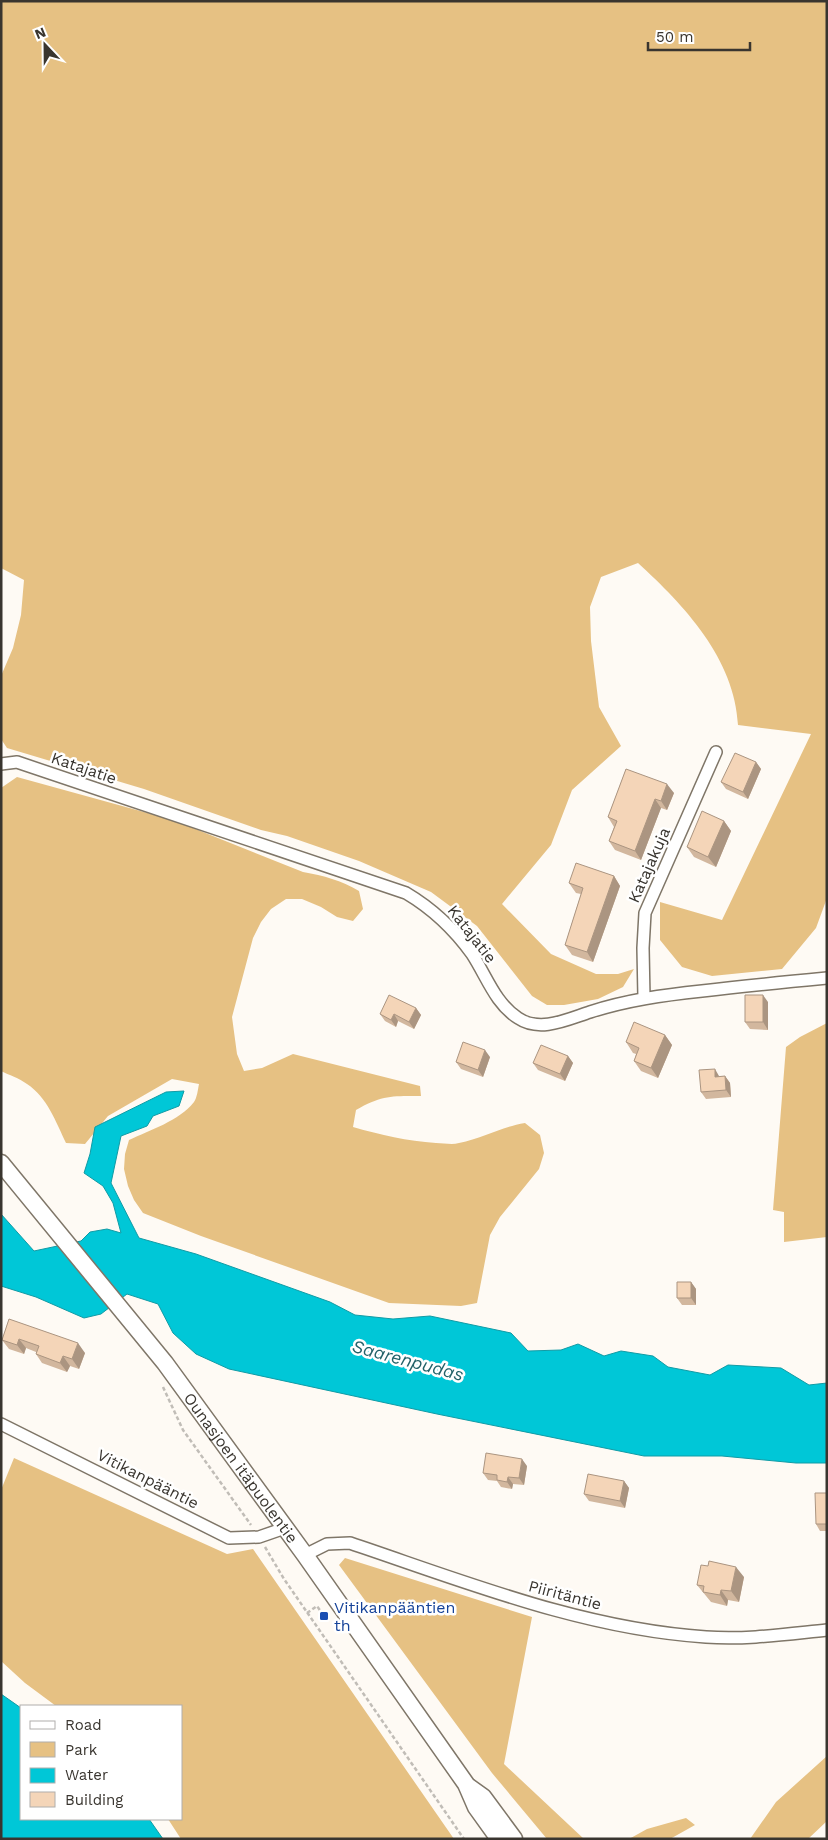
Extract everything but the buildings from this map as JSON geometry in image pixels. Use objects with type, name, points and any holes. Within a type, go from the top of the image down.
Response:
[{"type":"main road","name":"Ounasjoen itäpuolentie","points":[[1,1163],[165,1363],[305,1555],[466,1784],[476,1807],[499,1839]]},
{"type":"main road","name":"Ounasjoen itäpuolentie","points":[[466,1784],[483,1797],[514,1839]]},
{"type":"street","name":"Katajakuja","points":[[644,998],[643,948],[645,914],[716,752]]},
{"type":"street","name":"Katajatie","points":[[1,764],[17,762],[406,893],[427,906],[449,925],[472,954],[500,1003],[519,1019],[536,1026],[559,1022],[609,1006],[644,998],[827,978]]},
{"type":"street","name":"Vitikanpääntie","points":[[1,1424],[229,1538],[259,1537],[285,1528]]},
{"type":"street","name":"Piiritäntie","points":[[305,1555],[327,1544],[350,1543],[518,1600],[597,1621],[651,1632],[706,1637],[747,1638],[827,1630]]},
{"type":"path","points":[[161,1384],[183,1430],[259,1537],[307,1613],[464,1839]]},
{"type":"path","points":[[307,1613],[317,1606],[324,1616]]},
{"type":"green space","points":[[1,1],[827,1],[827,898],[816,928],[782,969],[712,976],[682,967],[660,940],[660,902],[722,920],[811,734],[738,725],[735,701],[728,678],[717,656],[689,615],[638,563],[601,577],[590,607],[591,641],[599,707],[621,746],[572,790],[551,845],[502,904],[551,954],[596,974],[618,974],[634,969],[623,987],[598,999],[564,1005],[547,1005],[532,996],[477,926],[431,892],[359,861],[287,836],[261,830],[144,789],[7,748],[1,739],[1,676],[13,648],[21,615],[24,580],[1,568]]},
{"type":"green space","points":[[17,777],[173,820],[303,872],[332,879],[359,891],[363,909],[353,921],[337,917],[321,907],[302,899],[286,899],[271,909],[261,922],[253,938],[232,1017],[237,1054],[244,1071],[262,1068],[293,1054],[420,1086],[421,1096],[387,1097],[373,1101],[356,1110],[353,1127],[363,1130],[415,1141],[454,1144],[525,1123],[540,1135],[544,1153],[539,1169],[500,1217],[490,1235],[477,1303],[461,1306],[389,1303],[201,1236],[143,1213],[134,1200],[124,1169],[125,1154],[129,1140],[164,1124],[188,1109],[197,1096],[199,1084],[172,1079],[108,1116],[85,1144],[66,1143],[50,1110],[34,1089],[17,1078],[1,1071],[1,788]]},
{"type":"green space","points":[[827,1023],[827,1237],[784,1242],[784,1212],[773,1210],[786,1047],[800,1037]]},
{"type":"green space","points":[[14,1458],[227,1554],[253,1549],[454,1839],[181,1839],[169,1820],[182,1820],[182,1705],[55,1705],[25,1683],[1,1661],[1,1490]]},
{"type":"green space","points":[[345,1558],[532,1617],[504,1764],[584,1839],[547,1839],[492,1773],[339,1565]]},
{"type":"green space","points":[[827,1756],[827,1821],[808,1839],[750,1839],[776,1802]]},
{"type":"green space","points":[[686,1818],[695,1825],[670,1839],[629,1839],[647,1829]]},
{"type":"water","name":"Saarenpudas","points":[[184,1091],[179,1106],[153,1116],[147,1126],[121,1136],[111,1183],[139,1238],[196,1254],[330,1302],[355,1315],[393,1319],[430,1316],[511,1333],[528,1351],[561,1350],[578,1344],[604,1356],[621,1351],[653,1356],[668,1367],[710,1375],[728,1365],[781,1368],[809,1385],[827,1383],[827,1463],[796,1463],[722,1456],[644,1456],[437,1414],[229,1369],[196,1354],[173,1333],[158,1304],[127,1294],[101,1314],[84,1318],[36,1297],[1,1286],[1,1214],[34,1251],[81,1241],[90,1232],[107,1229],[121,1233],[113,1203],[103,1186],[84,1173],[95,1127],[166,1092]]},
{"type":"water","points":[[1,1694],[20,1707],[20,1820],[150,1820],[163,1839],[1,1839]]},
{"type":"place","name":"Vitikanpääntien th","points":[[324,1616]]}]
